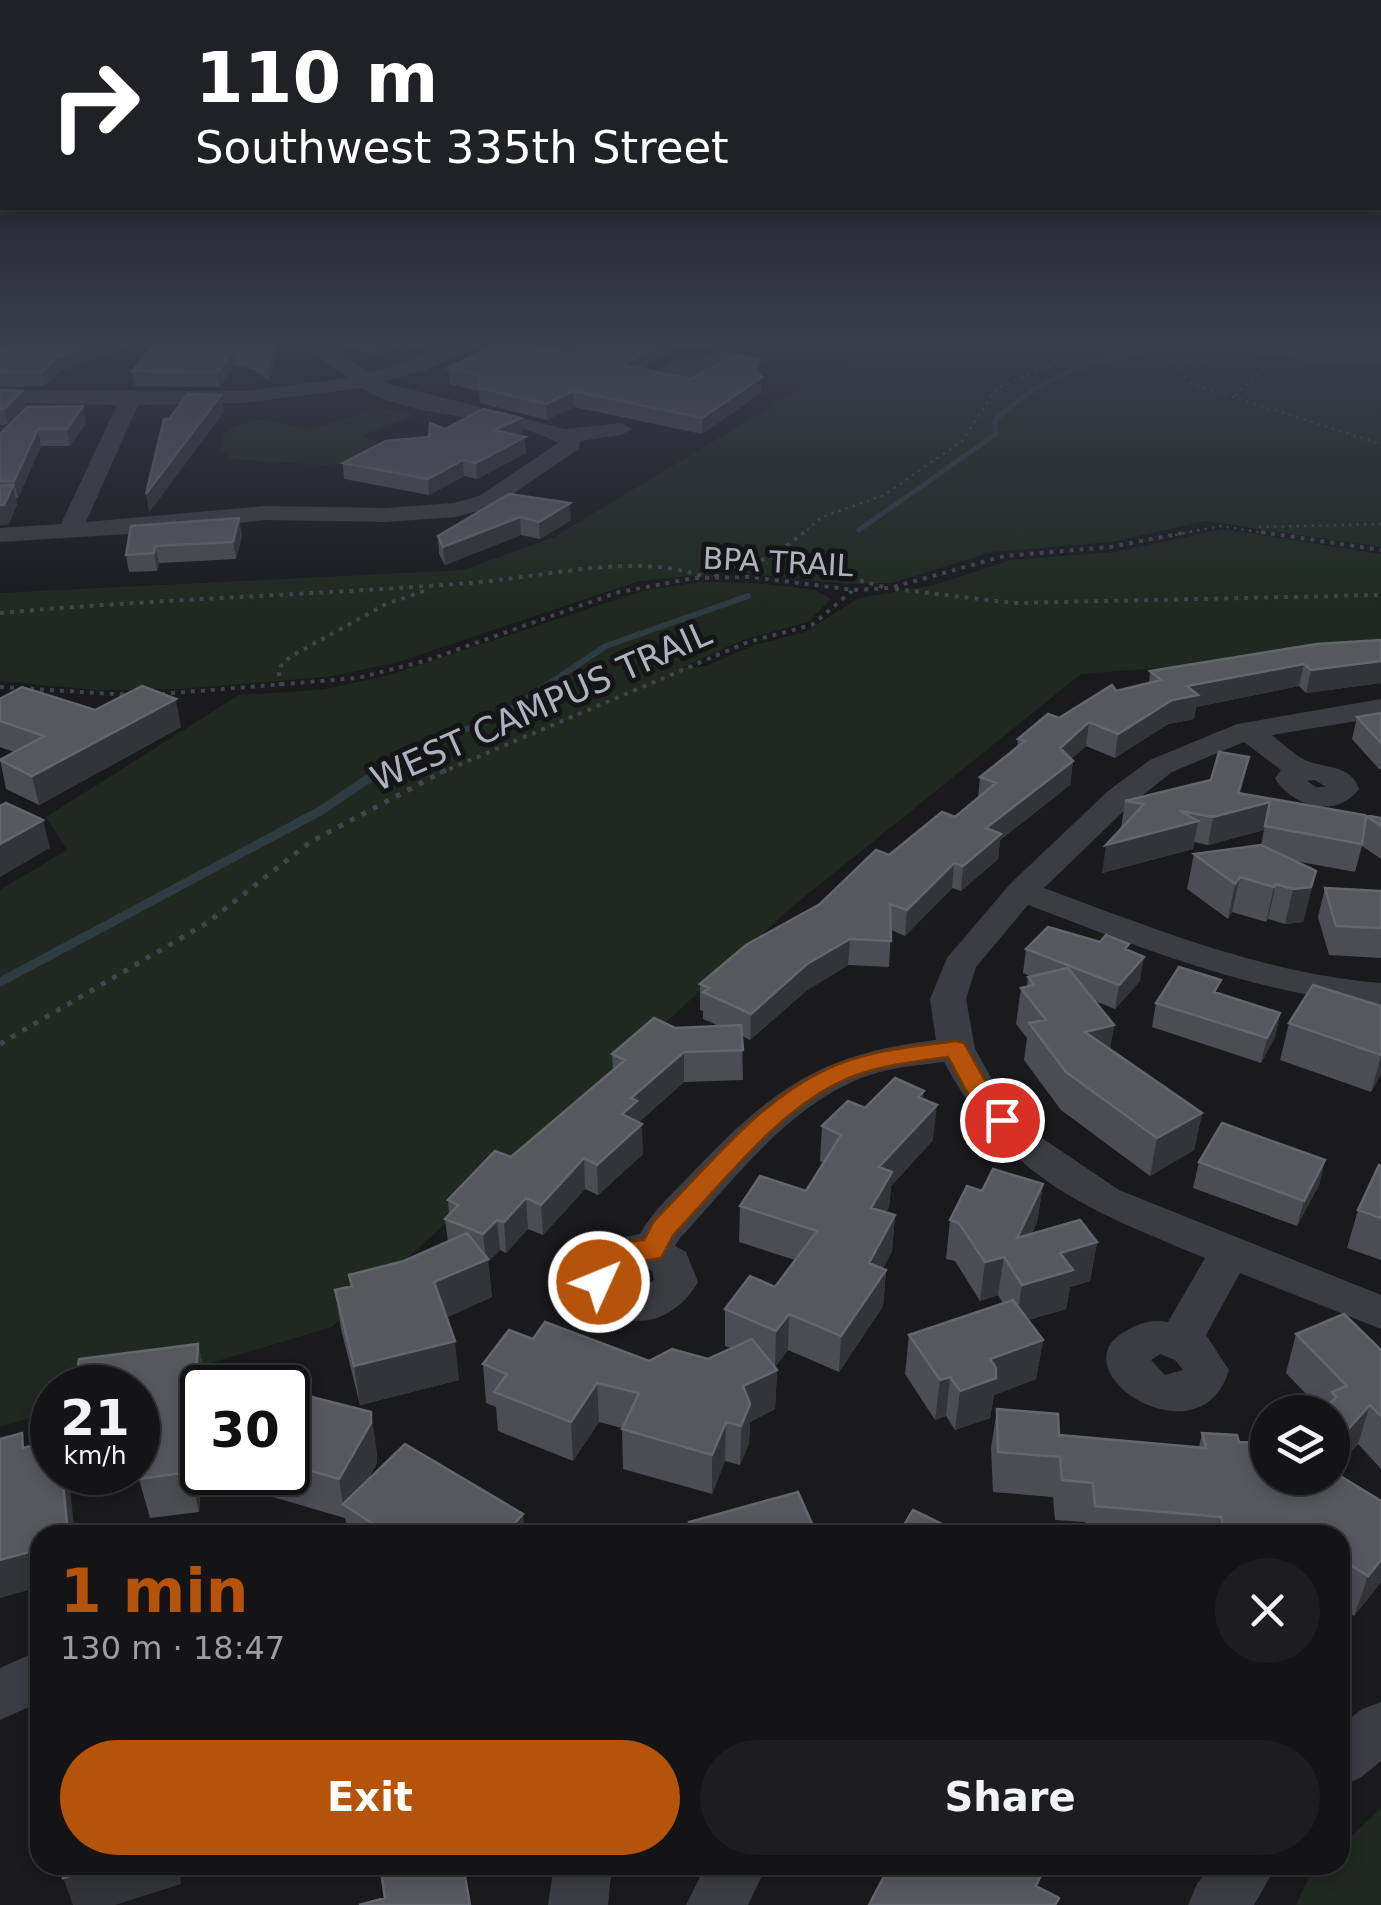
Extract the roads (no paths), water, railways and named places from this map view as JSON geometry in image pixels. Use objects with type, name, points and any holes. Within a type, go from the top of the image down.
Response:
[{"type":"street","points":[[70,531],[115,432]]},
{"type":"street","points":[[551,432],[564,436],[597,432]]},
{"type":"street","points":[[0,535],[265,513],[370,516],[456,510],[487,500],[556,457],[571,444],[564,436]]},
{"type":"street","points":[[1381,708],[1247,730],[1161,766],[1119,798],[1022,891],[959,965],[948,998],[956,1049],[982,1097],[1022,1144],[1104,1200],[1381,1313]]},
{"type":"street","points":[[1247,730],[1301,771]]},
{"type":"street","points":[[1022,891],[1214,960],[1286,981],[1381,994]]},
{"type":"street","points":[[652,1251],[664,1228],[788,1102],[838,1074],[881,1059],[956,1049]]},
{"type":"street","points":[[1180,1341],[1230,1252]]},
{"type":"street","points":[[0,1696],[30,1680]]},
{"type":"street","points":[[1350,1752],[1381,1728]]},
{"type":"street","points":[[578,1905],[582,1875]]},
{"type":"street","points":[[716,1905],[732,1875]]},
{"type":"street","points":[[1218,1905],[1240,1875]]},
{"type":"waterway","points":[[859,530],[996,432]]},
{"type":"waterway","points":[[377,773],[413,748],[497,718],[606,646],[748,596]]},
{"type":"waterway","points":[[0,982],[322,810],[381,770]]}]
